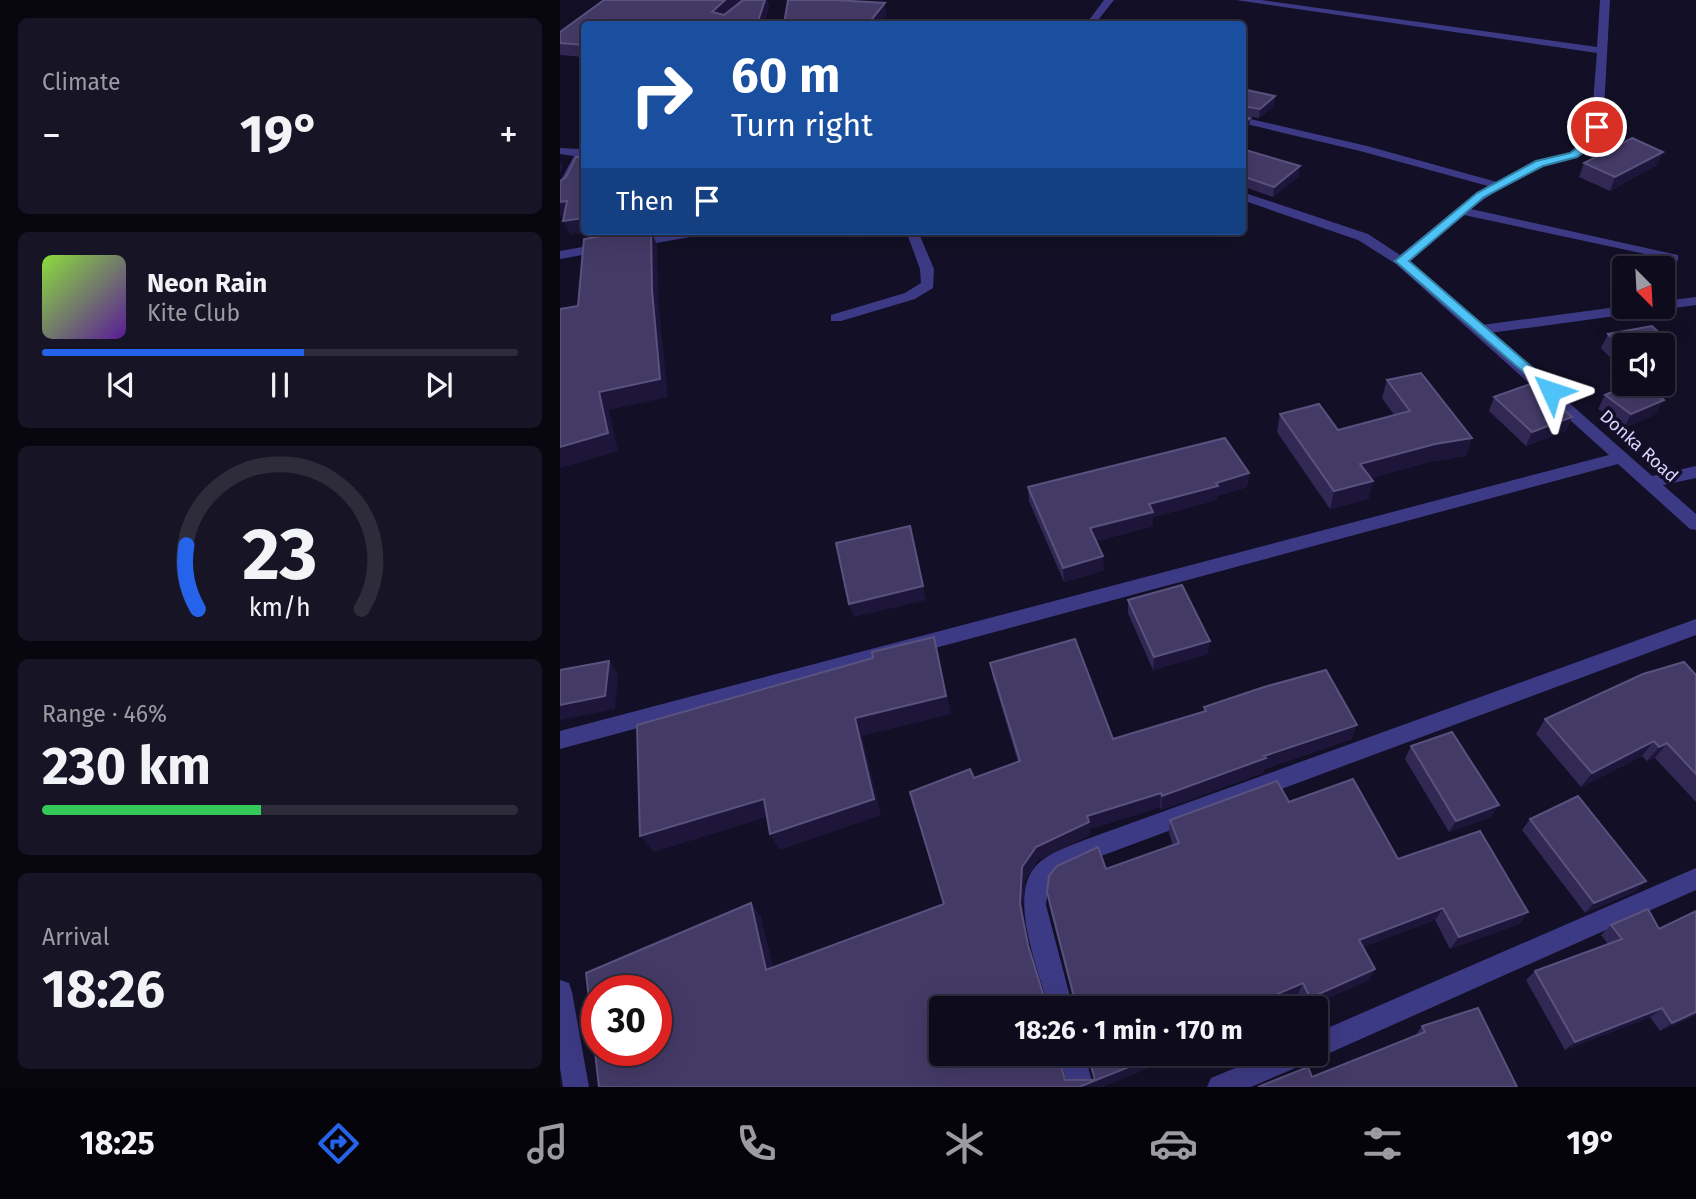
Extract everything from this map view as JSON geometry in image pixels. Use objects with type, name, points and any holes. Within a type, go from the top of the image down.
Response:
[{"type":"street","points":[[1092,21],[1109,0]]},
{"type":"street","points":[[1241,0],[1601,50]]},
{"type":"street","points":[[1401,261],[1496,185],[1539,164],[1568,158],[1587,145],[1597,127],[1605,0]]},
{"type":"street","points":[[1246,121],[1363,148],[1496,185]]},
{"type":"street","points":[[560,151],[581,152]]},
{"type":"street","points":[[560,193],[581,156]]},
{"type":"street","name":"Donka Road","points":[[1246,198],[1363,237],[1401,261],[1696,524]]},
{"type":"street","points":[[1461,212],[1668,256]]},
{"type":"street","points":[[560,255],[678,235]]},
{"type":"street","points":[[836,318],[910,296],[928,285],[927,269],[914,235]]},
{"type":"street","points":[[1675,303],[1696,301]]},
{"type":"street","points":[[1480,330],[1612,312]]},
{"type":"street","points":[[560,740],[1622,457]]},
{"type":"street","points":[[1650,482],[1696,472]]},
{"type":"street","points":[[1058,996],[1034,905],[1034,891],[1039,877],[1052,867],[1087,850],[1696,627]]},
{"type":"street","points":[[1328,1041],[1696,880]]},
{"type":"street","points":[[560,992],[576,1087]]},
{"type":"street","points":[[1075,1066],[1081,1087]]},
{"type":"street","points":[[1220,1087],[1270,1066]]},
{"type":"building","points":[[604,0],[725,0],[712,12],[724,15],[743,0],[765,0],[758,21],[581,21],[581,45],[560,43],[560,32]]},
{"type":"building","points":[[788,0],[885,3],[870,21],[784,21]]},
{"type":"building","points":[[1246,90],[1275,96],[1260,109],[1246,107]]},
{"type":"building","points":[[1632,138],[1663,152],[1615,177],[1584,163]]},
{"type":"building","points":[[1246,150],[1300,166],[1274,187],[1246,177]]},
{"type":"building","points":[[576,157],[581,157],[581,218],[563,221],[567,201],[560,202],[560,181],[566,177]]},
{"type":"building","points":[[608,235],[651,235],[652,290],[660,379],[599,392],[608,433],[560,447],[560,309],[578,306],[584,239]]},
{"type":"building","points":[[1652,326],[1659,333],[1614,333]]},
{"type":"building","points":[[1421,373],[1472,438],[1435,444],[1360,464],[1373,481],[1334,491],[1280,414],[1319,404],[1338,430],[1410,411],[1387,380]]},
{"type":"building","points":[[1533,383],[1572,417],[1532,432],[1494,397]]},
{"type":"building","points":[[1612,392],[1612,396],[1659,396],[1664,400],[1631,414],[1605,395]]},
{"type":"building","points":[[1225,438],[1249,473],[1216,483],[1218,486],[1149,504],[1153,512],[1090,528],[1103,556],[1063,568],[1028,487]]},
{"type":"building","points":[[910,526],[923,586],[849,604],[836,543]]},
{"type":"building","points":[[1182,585],[1210,641],[1154,657],[1128,600]]},
{"type":"building","points":[[934,637],[946,696],[855,718],[874,799],[770,834],[764,799],[640,836],[637,725],[873,658],[872,652]]},
{"type":"building","points":[[1075,639],[1113,739],[1206,711],[1204,707],[1264,687],[1326,670],[1357,725],[1264,756],[1266,758],[1162,796],[1161,793],[1087,816],[1089,822],[1036,847],[1022,867],[1020,904],[1028,945],[1044,996],[929,996],[929,1066],[1061,1066],[1065,1080],[1095,1080],[1091,1066],[1132,1066],[1079,1087],[599,1087],[597,1066],[672,1066],[672,975],[586,973],[751,903],[766,970],[944,904],[910,792],[970,769],[974,778],[1020,761],[990,663]]},
{"type":"building","points":[[609,661],[605,696],[560,705],[560,670]]},
{"type":"building","points":[[1684,662],[1696,675],[1696,774],[1667,743],[1659,747],[1654,741],[1592,773],[1545,719],[1643,674]]},
{"type":"building","points":[[1452,732],[1499,805],[1456,821],[1411,746]]},
{"type":"building","points":[[1353,779],[1398,859],[1480,831],[1528,912],[1459,937],[1443,908],[1359,940],[1375,969],[1314,996],[1309,996],[1303,983],[1273,996],[1074,996],[1047,892],[1049,876],[1057,866],[1098,847],[1106,869],[1179,843],[1170,820],[1277,781],[1289,802]]},
{"type":"building","points":[[1578,796],[1646,881],[1594,903],[1530,819]]},
{"type":"building","points":[[1648,909],[1659,929],[1696,911],[1696,1012],[1672,1023],[1662,1008],[1575,1042],[1535,971],[1622,939],[1611,925]]},
{"type":"building","points":[[1478,1008],[1517,1087],[1258,1087],[1308,1067],[1312,1077],[1425,1032],[1422,1026]]},
{"type":"route","points":[[1551,391],[1401,261],[1480,195],[1539,164],[1568,158],[1587,145],[1597,127]]}]
